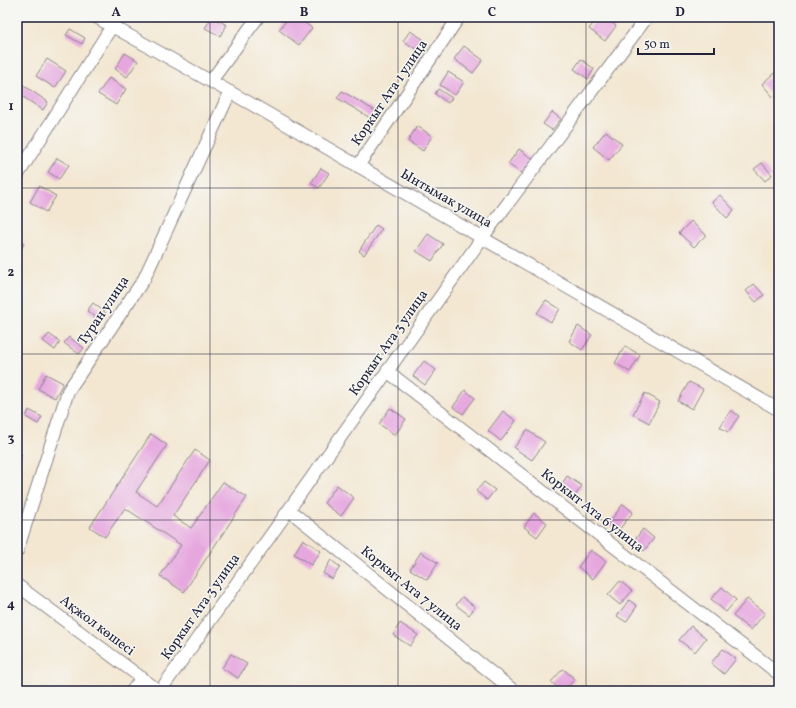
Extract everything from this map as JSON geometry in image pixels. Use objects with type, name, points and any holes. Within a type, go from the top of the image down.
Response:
[{"type":"street","name":"Ынтымак улица","points":[[96,17],[211,81],[779,410]]},
{"type":"street","points":[[211,81],[258,17]]},
{"type":"street","name":"Коркыт Ата 1 улица","points":[[358,166],[460,17]]},
{"type":"street","name":"Коркыт Ата 3 улица","points":[[160,691],[482,238],[647,17]]},
{"type":"street","points":[[17,176],[112,26]]},
{"type":"street","name":"Туран улица","points":[[17,551],[68,391],[144,280],[230,92]]},
{"type":"street","name":"Коркыт Ата 6 улица","points":[[388,371],[779,674]]},
{"type":"street","name":"Коркыт Ата 7 улица","points":[[289,510],[514,691]]},
{"type":"street","name":"Ақжол көшесі","points":[[17,584],[160,691]]},
{"type":"street","points":[[132,691],[142,678]]},
{"type":"building","points":[[212,17],[227,25],[220,36],[205,28]]},
{"type":"building","points":[[289,17],[297,17],[312,28],[299,45],[279,30]]},
{"type":"building","points":[[598,17],[604,17],[616,26],[605,41],[589,29]]},
{"type":"building","points":[[70,29],[85,38],[82,44],[66,35]]},
{"type":"building","points":[[410,31],[423,39],[416,49],[403,41]]},
{"type":"building","points":[[464,46],[483,60],[473,73],[454,59]]},
{"type":"building","points":[[125,53],[138,61],[127,77],[115,69]]},
{"type":"building","points":[[47,59],[66,71],[55,88],[36,76]]},
{"type":"building","points":[[581,59],[594,69],[588,79],[574,69]]},
{"type":"building","points":[[448,72],[464,82],[455,95],[440,85]]},
{"type":"building","points":[[774,73],[779,79],[779,93],[774,98],[762,84]]},
{"type":"building","points":[[109,78],[126,89],[116,105],[98,94]]},
{"type":"building","points":[[23,85],[48,102],[43,110],[17,93]]},
{"type":"building","points":[[438,89],[452,98],[448,103],[435,94]]},
{"type":"building","points":[[342,91],[377,112],[372,119],[337,98]]},
{"type":"building","points":[[552,112],[561,119],[552,130],[543,124]]},
{"type":"building","points":[[417,126],[432,136],[423,151],[408,141]]},
{"type":"building","points":[[606,131],[622,144],[609,160],[593,147]]},
{"type":"building","points":[[519,149],[533,159],[522,174],[508,164]]},
{"type":"building","points":[[57,158],[69,165],[59,179],[48,172]]},
{"type":"building","points":[[762,163],[772,175],[765,181],[754,169]]},
{"type":"building","points":[[321,168],[329,173],[319,188],[311,183]]},
{"type":"building","points":[[39,186],[56,196],[46,212],[30,202]]},
{"type":"building","points":[[720,195],[734,210],[727,218],[712,202]]},
{"type":"building","points":[[691,221],[706,235],[694,247],[679,233]]},
{"type":"building","points":[[376,225],[382,229],[364,255],[359,251]]},
{"type":"building","points":[[428,234],[443,244],[432,261],[416,251]]},
{"type":"building","points":[[17,239],[24,244],[17,256]]},
{"type":"building","points":[[754,284],[764,295],[756,302],[746,291]]},
{"type":"building","points":[[546,300],[560,309],[551,322],[537,313]]},
{"type":"building","points":[[93,303],[106,313],[100,320],[87,311]]},
{"type":"building","points":[[578,326],[592,335],[582,350],[569,341]]},
{"type":"building","points":[[49,334],[60,342],[55,350],[43,341]]},
{"type":"building","points":[[69,337],[84,348],[79,354],[64,343]]},
{"type":"building","points":[[625,346],[640,355],[630,372],[615,363]]},
{"type":"building","points":[[424,361],[436,370],[425,385],[413,376]]},
{"type":"building","points":[[46,374],[63,383],[55,398],[38,389]]},
{"type":"building","points":[[689,382],[703,389],[692,409],[678,401]]},
{"type":"building","points":[[465,390],[475,398],[463,414],[453,407]]},
{"type":"building","points":[[645,393],[660,402],[649,423],[633,414]]},
{"type":"building","points":[[390,408],[406,419],[395,435],[379,424]]},
{"type":"building","points":[[29,410],[42,417],[38,424],[26,417]]},
{"type":"building","points":[[731,410],[739,416],[728,432],[720,427]]},
{"type":"building","points":[[503,411],[516,421],[501,441],[488,431]]},
{"type":"building","points":[[527,430],[545,442],[532,460],[514,448]]},
{"type":"building","points":[[151,434],[167,445],[136,492],[157,506],[195,450],[210,460],[173,516],[191,528],[223,482],[247,497],[184,592],[160,576],[181,545],[125,508],[105,537],[90,527]]},
{"type":"building","points":[[17,451],[22,455],[17,462]]},
{"type":"building","points":[[567,476],[582,486],[574,497],[560,487]]},
{"type":"building","points":[[484,482],[495,490],[487,500],[476,491]]},
{"type":"building","points":[[337,485],[354,498],[341,516],[324,503]]},
{"type":"building","points":[[623,504],[633,512],[618,531],[608,524]]},
{"type":"building","points":[[534,513],[547,523],[537,537],[524,527]]},
{"type":"building","points":[[643,529],[654,538],[644,551],[633,542]]},
{"type":"building","points":[[303,539],[321,551],[311,565],[294,554]]},
{"type":"building","points":[[591,550],[606,561],[593,579],[578,567]]},
{"type":"building","points":[[421,552],[438,563],[427,580],[410,569]]},
{"type":"building","points":[[331,560],[340,567],[332,579],[323,573]]},
{"type":"building","points":[[620,581],[632,591],[620,605],[608,595]]},
{"type":"building","points":[[722,587],[736,600],[726,612],[711,599]]},
{"type":"building","points":[[462,597],[475,607],[469,615],[456,605]]},
{"type":"building","points":[[747,599],[765,613],[751,630],[733,616]]},
{"type":"building","points":[[629,600],[637,606],[626,622],[617,616]]},
{"type":"building","points":[[400,623],[418,635],[410,646],[393,635]]},
{"type":"building","points":[[691,626],[706,638],[695,652],[679,640]]},
{"type":"building","points":[[723,649],[736,659],[724,674],[711,663]]},
{"type":"building","points":[[231,654],[247,664],[238,678],[222,668]]},
{"type":"building","points":[[563,669],[575,679],[564,691],[562,691],[551,682]]}]
